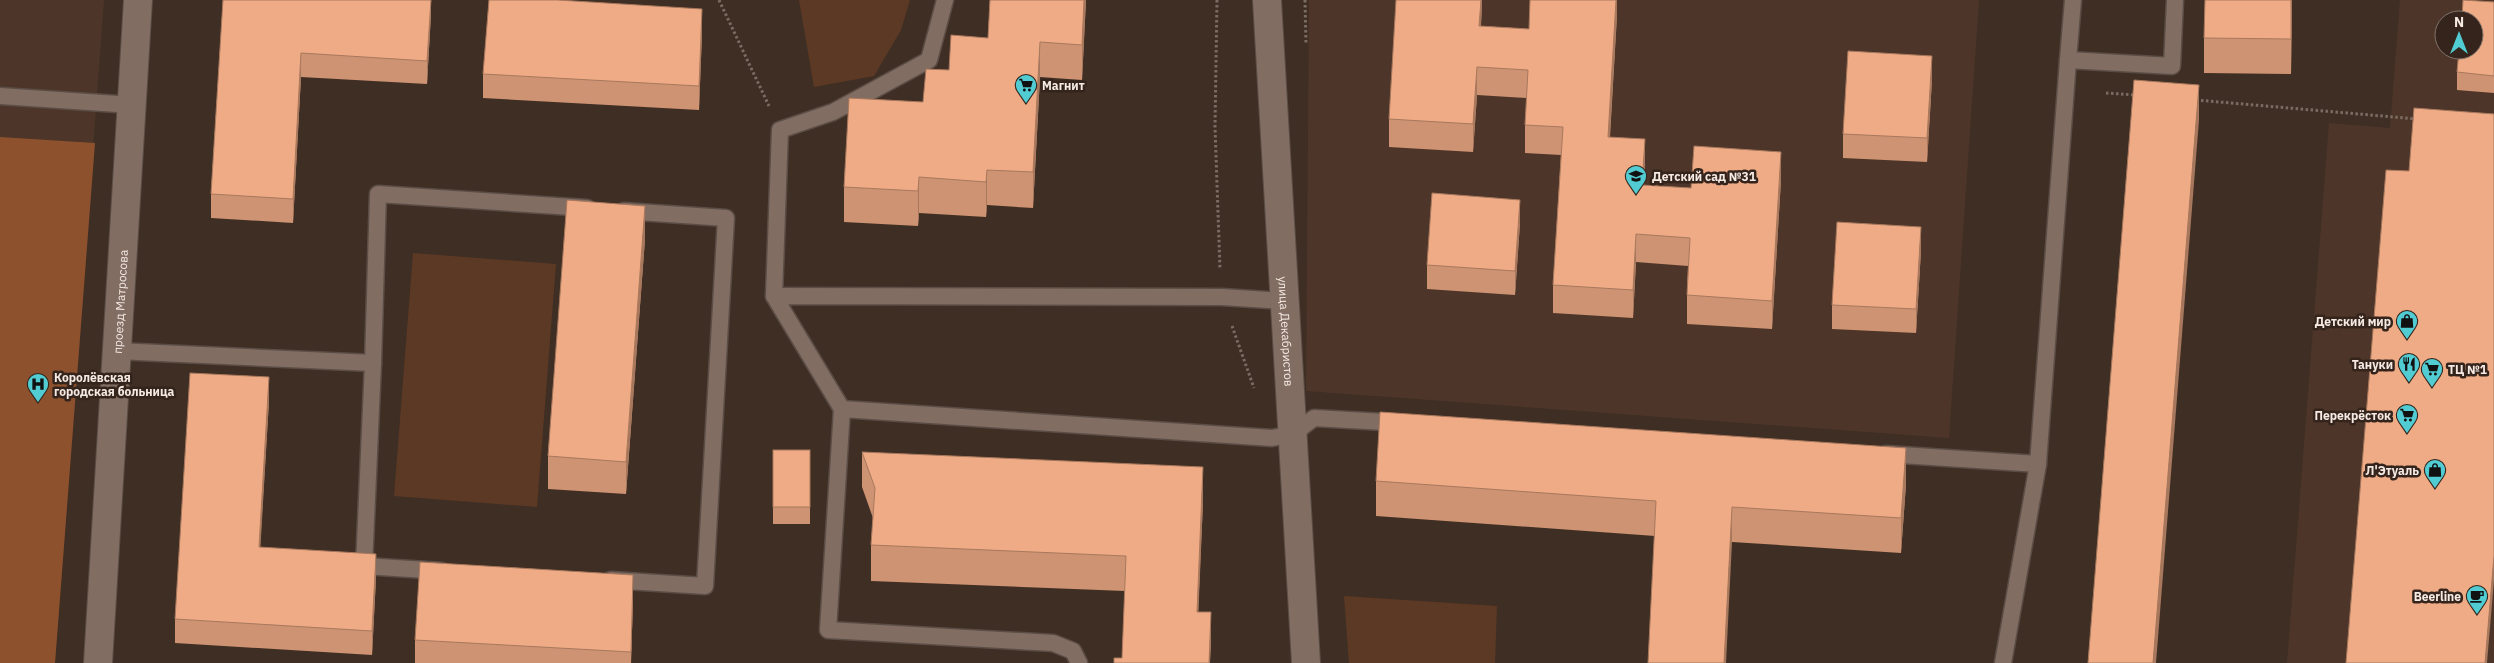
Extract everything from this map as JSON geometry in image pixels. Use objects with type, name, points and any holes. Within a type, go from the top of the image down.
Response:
[{"type":"street","name":"проезд Матросова","points":[[98,663],[138,0]]},
{"type":"street","name":"улица Декабристов","points":[[1267,0],[1285,300],[1283,436],[1306,663]]},
{"type":"lane","points":[[945,0],[929,60],[833,112],[780,130],[774,296],[842,409],[828,630],[1053,643],[1073,651],[1079,663]]},
{"type":"lane","points":[[2003,663],[2038,464],[2073,0]]},
{"type":"lane","points":[[2068,60],[2172,66],[2175,0]]},
{"type":"lane","points":[[0,96],[132,105]]},
{"type":"lane","points":[[461,572],[364,566],[378,194],[726,218],[705,586],[598,580]]},
{"type":"lane","points":[[774,296],[1222,297],[1285,300]]},
{"type":"lane","points":[[117,351],[373,363]]},
{"type":"lane","points":[[842,409],[1283,436],[1314,418],[1413,424]]},
{"type":"lane","points":[[1870,453],[2038,464]]},
{"type":"path","points":[[719,0],[780,130]]},
{"type":"path","points":[[1218,0],[1214,127],[1222,297],[1283,436]]},
{"type":"path","points":[[2066,89],[2144,96]]},
{"type":"path","points":[[2193,100],[2419,119]]},
{"type":"shaded area","name":"Королёвская городская больница","points":[[0,0],[104,0],[55,663],[0,663]]},
{"type":"shaded area","points":[[799,0],[910,0],[901,30],[874,76],[814,87]]},
{"type":"shaded area","name":"Детский сад №31","points":[[1309,0],[1979,0],[1949,438],[1306,391]]},
{"type":"shaded area","points":[[2400,0],[2494,0],[2494,663],[2287,663],[2329,123],[2390,128]]},
{"type":"shaded area","name":"Королёвская городская больница","points":[[0,137],[95,143],[55,663],[0,663]]},
{"type":"shaded area","points":[[413,253],[556,264],[537,507],[394,496]]},
{"type":"shaded area","points":[[1344,596],[1497,606],[1495,663],[1349,663]]},
{"type":"building","points":[[223,0],[431,0],[427,61],[301,53],[293,199],[211,194]]},
{"type":"building","points":[[489,0],[558,0],[702,9],[699,86],[483,74]]},
{"type":"building","points":[[990,0],[1084,0],[1082,45],[1040,42],[1033,172],[987,170],[986,182],[919,177],[918,191],[844,187],[849,98],[923,102],[926,69],[949,70],[951,35],[988,38]]},
{"type":"building","points":[[1396,0],[1481,0],[1479,26],[1529,29],[1530,0],[1616,0],[1608,137],[1645,139],[1642,185],[1691,188],[1694,146],[1781,152],[1772,301],[1687,295],[1690,238],[1636,234],[1633,290],[1553,285],[1563,127],[1525,125],[1528,70],[1477,67],[1473,124],[1389,119]]},
{"type":"building","points":[[2205,0],[2291,0],[2291,39],[2204,38]]},
{"type":"building","points":[[2463,0],[2494,2],[2494,76],[2457,72],[2458,60],[2484,60],[2484,10],[2462,10]]},
{"type":"building","points":[[1848,51],[1932,56],[1927,138],[1843,134]]},
{"type":"building","points":[[2134,80],[2199,85],[2153,663],[2088,663]]},
{"type":"building","name":"ТЦ №1","points":[[2414,108],[2494,114],[2494,556],[2485,663],[2346,663],[2386,170],[2409,171]]},
{"type":"building","points":[[1432,193],[1520,200],[1515,271],[1427,265]]},
{"type":"building","points":[[567,200],[645,206],[626,462],[548,456]]},
{"type":"building","points":[[1837,222],[1921,227],[1916,309],[1832,305]]},
{"type":"building","points":[[190,373],[269,377],[259,547],[376,554],[372,631],[175,619]]},
{"type":"building","points":[[1380,412],[1906,448],[1901,518],[1732,507],[1724,663],[1648,663],[1656,501],[1376,481]]},
{"type":"building","points":[[773,450],[810,450],[810,507],[773,507]]},
{"type":"building","points":[[862,452],[1203,467],[1197,612],[1211,612],[1209,663],[1114,663],[1114,658],[1122,658],[1126,556],[871,545],[875,488]]},
{"type":"building","points":[[420,562],[633,575],[631,652],[415,640]]},
{"type":"place","name":"Магнит","points":[[1026,104]]},
{"type":"place","name":"Детский сад №31","points":[[1636,195]]},
{"type":"place","name":"Детский мир","points":[[2407,340]]},
{"type":"place","name":"Тануки","points":[[2409,383]]},
{"type":"place","name":"ТЦ №1","points":[[2432,388]]},
{"type":"place","name":"Королёвская городская больница","points":[[38,403]]},
{"type":"place","name":"Перекрёсток","points":[[2407,434]]},
{"type":"place","name":"Л'Этуаль","points":[[2435,489]]},
{"type":"place","name":"Beerline","points":[[2477,615]]}]
